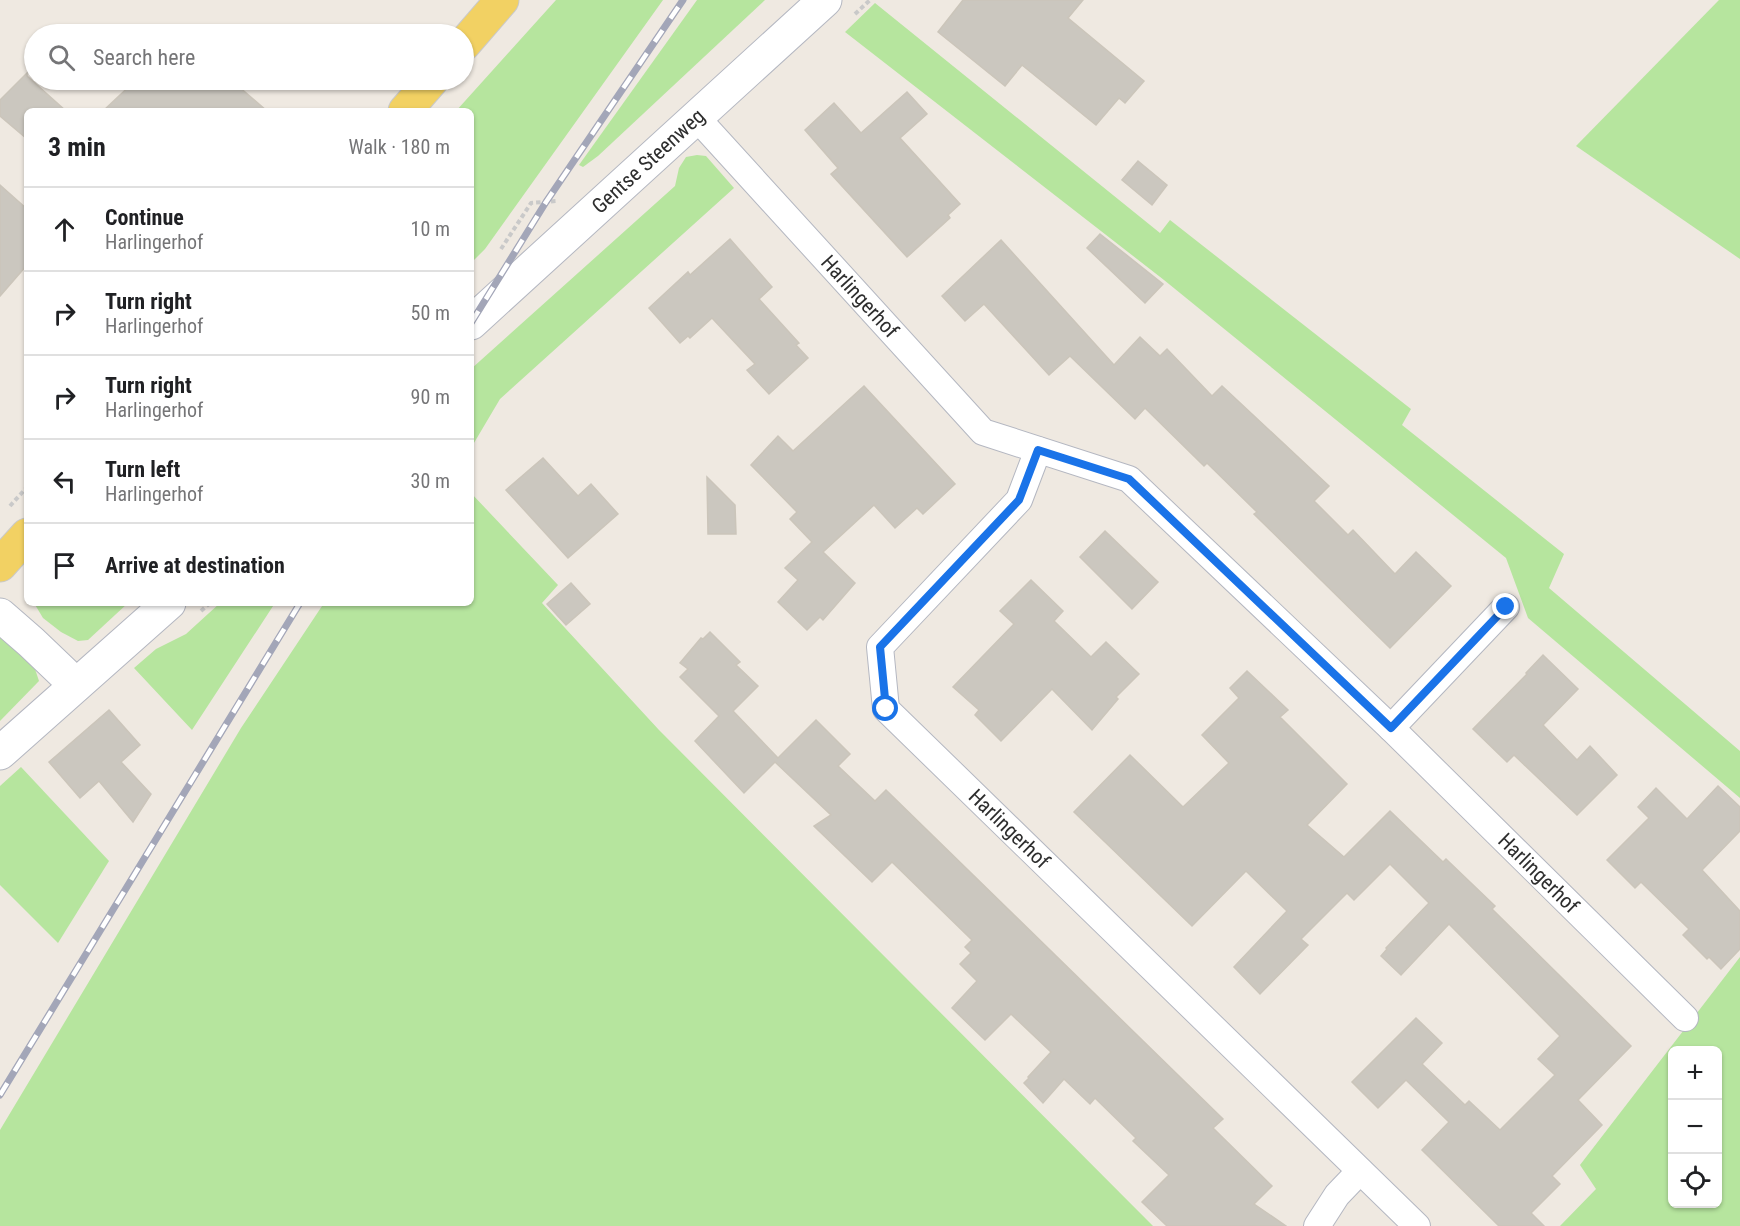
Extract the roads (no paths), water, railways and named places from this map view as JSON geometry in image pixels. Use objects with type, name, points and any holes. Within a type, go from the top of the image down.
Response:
[{"type":"main road","points":[[474,32],[502,0]]},
{"type":"main road","points":[[408,108],[423,90]]},
{"type":"main road","points":[[0,565],[24,538]]},
{"type":"street","name":"Gentse Steenweg","points":[[474,320],[825,0]]},
{"type":"street","name":"Harlingerhof","points":[[696,117],[983,432],[1129,479],[1391,728],[1685,1018]]},
{"type":"street","name":"Harlingerhof","points":[[1038,450],[1019,500],[880,647],[886,709],[1417,1226]]},
{"type":"street","points":[[0,753],[166,606]]},
{"type":"street","points":[[1391,728],[1506,607]]},
{"type":"street","points":[[0,615],[76,685]]},
{"type":"street","points":[[1317,1226],[1337,1195],[1360,1171]]},
{"type":"railway","points":[[474,318],[546,202],[683,0]]},
{"type":"railway","points":[[0,1095],[298,606]]}]
